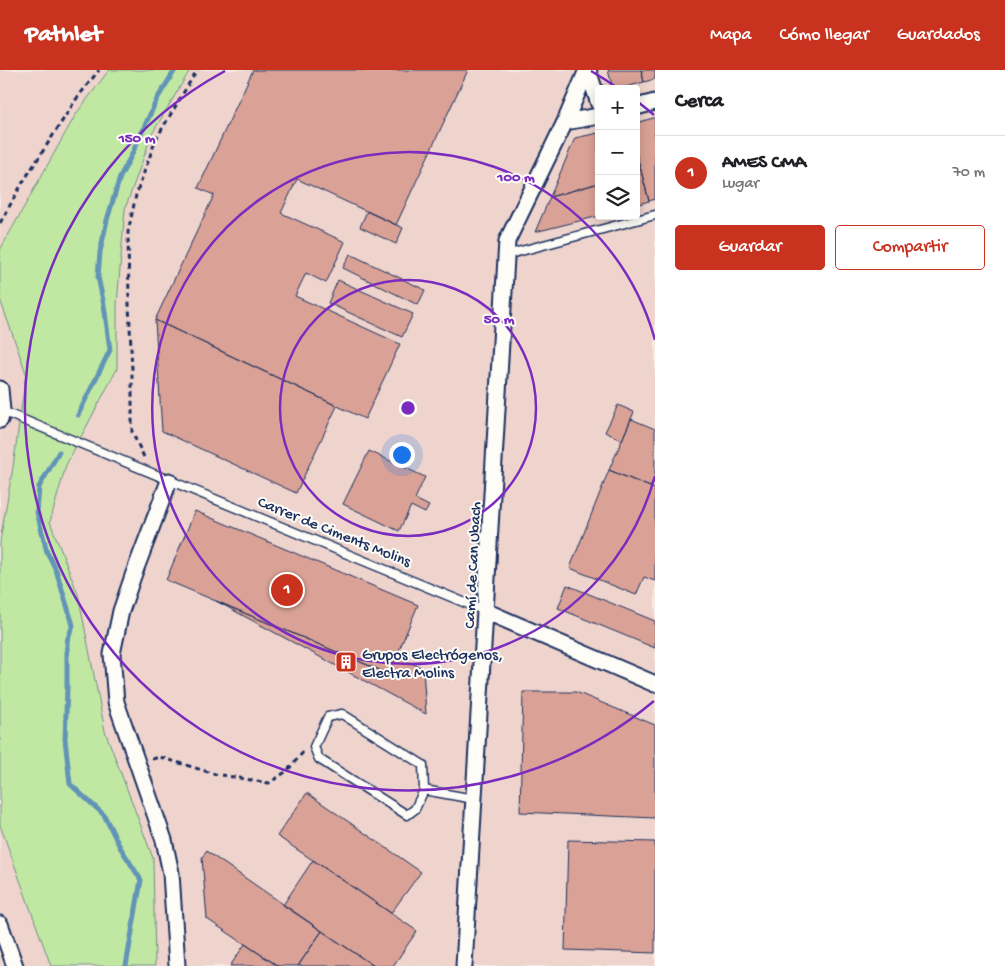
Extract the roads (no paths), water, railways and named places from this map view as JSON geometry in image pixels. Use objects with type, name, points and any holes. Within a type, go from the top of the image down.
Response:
[{"type":"street","points":[[588,70],[595,92]]},
{"type":"street","name":"Camí de Can Ubach","points":[[464,966],[507,241],[588,70]]},
{"type":"street","points":[[640,106],[655,102]]},
{"type":"street","points":[[565,122],[595,117]]},
{"type":"street","points":[[0,389],[1,415]]},
{"type":"street","points":[[169,480],[121,610],[112,654],[116,702],[164,840],[171,873],[177,966]]},
{"type":"street","name":"Carrer de Ciments Molins","points":[[485,611],[655,684]]},
{"type":"street","points":[[0,924],[15,966]]},
{"type":"lane","points":[[506,255],[655,215]]},
{"type":"lane","name":"Carrer de Ciments Molins","points":[[1,415],[85,444],[485,611]]},
{"type":"lane","points":[[342,714],[423,765],[424,790],[415,809],[407,815],[319,759],[314,747],[328,717],[342,714]]},
{"type":"lane","points":[[424,790],[474,799]]},
{"type":"waterway","points":[[78,415],[110,350],[98,277],[100,252],[107,220],[120,177],[157,99],[175,70]]},
{"type":"waterway","points":[[59,452],[39,487],[37,512],[47,552],[56,570],[73,625],[67,641],[65,739],[70,784],[104,815],[120,847],[141,880],[126,966]]},
{"type":"place","name":"AMES CMA","points":[[287,590]]},
{"type":"place","name":"Grupos Electrógenos, Electra Molins","points":[[346,662]]}]
